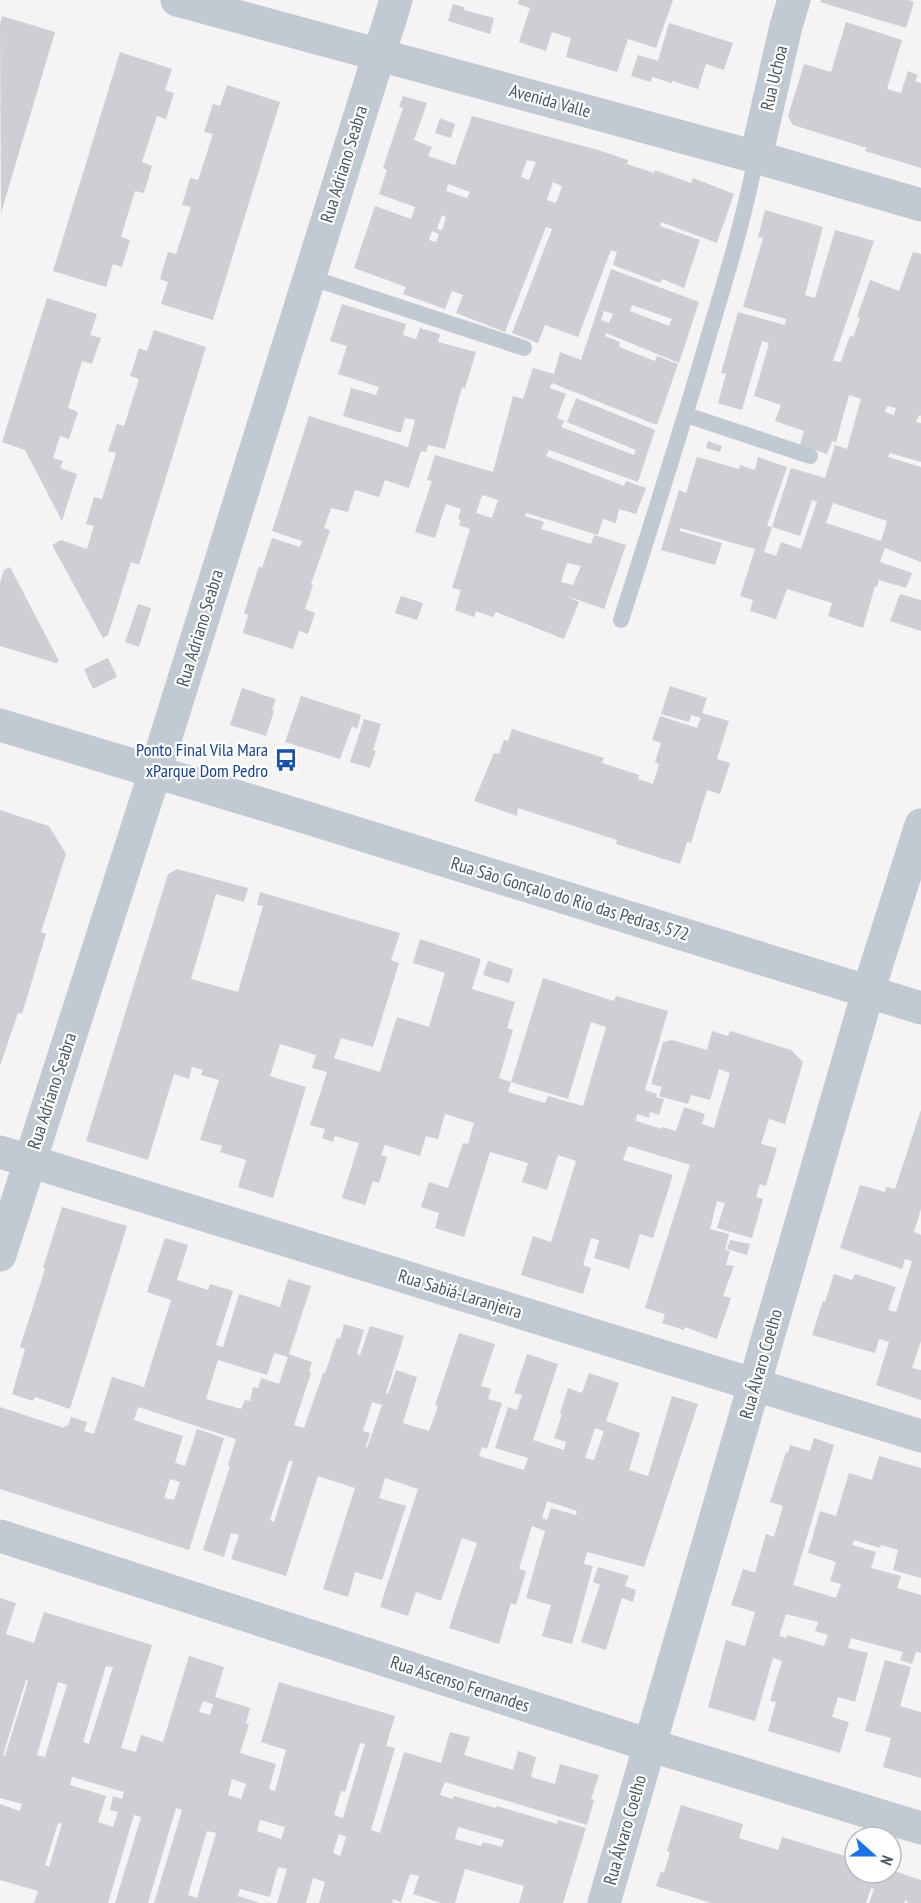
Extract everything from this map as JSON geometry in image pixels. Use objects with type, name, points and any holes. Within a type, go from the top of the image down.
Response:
[{"type":"street","name":"Avenida Valle","points":[[177,0],[756,157],[921,205]]},
{"type":"street","name":"Rua Adriano Seabra","points":[[0,1255],[15,1156],[155,772],[396,0]]},
{"type":"street","name":"Rua Uchoa","points":[[756,157],[794,0]]},
{"type":"street","name":"Rua São Gonçalo do Rio das Pedras, 572","points":[[0,725],[921,1008]]},
{"type":"street","name":"Rua Álvaro Coelho","points":[[603,1903],[868,992],[921,825]]},
{"type":"street","name":"Rua Sabiá-Laranjeira","points":[[15,1156],[921,1436]]},
{"type":"street","name":"Rua Ascenso Fernandes","points":[[0,1536],[649,1745],[921,1828]]},
{"type":"lane","points":[[621,620],[686,415],[732,257],[756,157]]},
{"type":"lane","points":[[309,278],[524,348]]},
{"type":"lane","points":[[686,415],[810,456]]},
{"type":"building","points":[[519,0],[673,0],[656,48],[628,39],[617,72],[566,57],[571,38],[552,32],[546,51],[519,42],[530,8],[518,4]]},
{"type":"building","points":[[821,0],[909,0],[914,2],[906,28],[820,2]]},
{"type":"building","points":[[453,4],[464,7],[464,10],[494,18],[490,34],[448,21]]},
{"type":"building","points":[[2,16],[55,32],[1,213],[0,24]]},
{"type":"building","points":[[846,22],[902,40],[887,89],[901,93],[908,71],[918,75],[915,81],[921,83],[921,168],[793,125],[788,116],[804,64],[831,72]]},
{"type":"building","points":[[669,23],[733,43],[724,70],[706,64],[698,89],[652,77],[651,82],[631,76],[638,55],[658,61]]},
{"type":"building","points":[[120,52],[172,69],[165,90],[174,93],[166,119],[157,116],[142,162],[152,166],[144,193],[135,191],[121,237],[130,240],[122,267],[113,264],[106,287],[53,271]]},
{"type":"building","points":[[227,85],[280,102],[213,320],[161,304],[168,282],[160,279],[168,252],[176,254],[191,207],[182,205],[190,178],[198,180],[213,134],[204,132],[213,104],[220,106]]},
{"type":"building","points":[[403,96],[427,103],[414,140],[432,147],[428,156],[455,165],[472,116],[598,150],[628,160],[627,164],[654,173],[655,170],[691,183],[693,178],[734,194],[717,243],[661,222],[660,226],[700,240],[684,288],[662,279],[660,283],[613,265],[617,252],[611,250],[578,337],[545,325],[538,343],[512,333],[552,229],[546,227],[505,332],[456,313],[463,295],[452,291],[445,309],[403,294],[406,287],[354,268],[375,206],[411,219],[415,207],[379,194],[387,170],[383,168],[403,108],[399,107]],"holes":[[[527,160],[536,162],[529,180],[521,177]],[[553,182],[562,186],[556,203],[547,200]],[[448,184],[470,192],[467,198],[446,191]],[[442,215],[446,217],[442,230],[437,229]],[[432,231],[439,234],[436,242],[429,240]]]},
{"type":"building","points":[[440,118],[455,124],[451,138],[435,133]]},
{"type":"building","points":[[765,210],[823,227],[805,295],[815,298],[835,230],[874,241],[833,361],[841,362],[850,335],[853,337],[860,318],[857,317],[870,280],[899,291],[913,252],[921,254],[921,416],[919,415],[916,422],[921,423],[921,462],[890,453],[888,457],[921,467],[921,562],[885,548],[880,562],[912,573],[906,588],[879,580],[877,587],[875,586],[863,628],[828,616],[832,603],[787,589],[776,619],[750,611],[753,600],[740,596],[755,549],[680,528],[680,531],[722,543],[715,565],[661,550],[679,490],[686,493],[697,457],[739,469],[740,465],[755,470],[758,457],[787,467],[767,526],[772,527],[791,468],[825,478],[835,445],[847,449],[861,399],[849,395],[836,442],[832,441],[827,454],[800,445],[804,431],[775,421],[781,405],[754,396],[769,343],[762,341],[742,410],[718,403],[726,374],[721,373],[738,312],[785,325],[786,319],[743,307],[763,238],[758,237]],"holes":[[[887,406],[896,408],[894,415],[885,412]],[[812,500],[817,502],[801,549],[781,542],[776,556],[764,552],[772,527],[800,536]],[[833,503],[887,521],[881,541],[826,523]]]},
{"type":"building","points":[[611,269],[699,302],[679,363],[606,333],[605,336],[620,342],[619,347],[655,361],[657,356],[678,364],[657,425],[552,383],[550,388],[566,394],[557,418],[564,421],[561,427],[634,455],[636,450],[567,422],[576,398],[655,430],[638,482],[549,450],[546,456],[624,486],[626,481],[646,488],[636,514],[619,509],[616,523],[603,519],[598,535],[526,513],[525,516],[544,522],[541,529],[591,544],[594,535],[626,545],[604,609],[567,596],[579,602],[564,639],[496,612],[493,617],[476,611],[474,617],[455,610],[461,590],[452,588],[470,529],[459,525],[461,509],[446,504],[435,538],[415,532],[432,481],[427,480],[435,455],[493,472],[513,396],[523,399],[533,368],[554,374],[560,352],[581,360]],"holes":[[[632,305],[672,319],[669,326],[630,311]],[[604,311],[613,314],[609,323],[601,320]],[[482,495],[498,500],[492,518],[476,513]],[[567,563],[581,566],[573,585],[561,582]]]},
{"type":"building","points":[[47,298],[97,314],[90,335],[101,338],[92,364],[82,361],[68,408],[78,412],[69,439],[60,436],[53,458],[63,461],[60,468],[77,474],[62,521],[25,450],[2,442]]},
{"type":"building","points":[[342,304],[406,324],[403,335],[416,339],[420,328],[440,334],[438,342],[476,352],[465,388],[462,387],[445,449],[428,445],[426,452],[421,451],[409,488],[385,480],[379,497],[355,490],[348,512],[331,508],[324,528],[330,530],[311,584],[313,585],[305,609],[315,613],[308,634],[299,631],[293,649],[243,633],[248,615],[244,613],[259,566],[262,568],[272,538],[300,547],[302,541],[272,531],[309,416],[408,447],[415,420],[405,418],[401,433],[343,416],[351,388],[376,395],[379,387],[338,374],[347,346],[330,341]]},
{"type":"building","points":[[154,330],[206,347],[139,565],[131,562],[108,635],[103,638],[52,545],[61,540],[87,549],[94,526],[86,524],[94,497],[102,499],[116,453],[108,451],[117,424],[124,426],[139,379],[130,376],[139,348],[147,351]]},
{"type":"building","points":[[708,441],[722,446],[720,452],[706,448]]},
{"type":"building","points":[[10,567],[59,661],[56,663],[0,646],[0,583],[4,570]]},
{"type":"building","points":[[900,594],[921,600],[921,631],[890,621]]},
{"type":"building","points":[[401,596],[423,603],[417,620],[395,613]]},
{"type":"building","points":[[138,604],[151,608],[139,647],[125,642]]},
{"type":"building","points":[[108,658],[117,677],[93,689],[84,669]]},
{"type":"building","points":[[670,686],[707,698],[702,713],[729,721],[717,759],[730,763],[720,794],[707,790],[691,843],[687,842],[680,864],[616,844],[617,840],[518,808],[517,816],[474,801],[494,753],[499,754],[504,740],[508,741],[512,729],[604,758],[602,763],[639,775],[638,779],[653,784],[659,764],[655,762],[661,743],[652,740],[660,716],[697,728],[701,718],[691,715],[689,722],[661,714]]},
{"type":"building","points":[[242,688],[276,699],[266,736],[230,725]]},
{"type":"building","points":[[301,696],[361,715],[357,729],[352,726],[340,759],[285,742]]},
{"type":"building","points":[[364,719],[381,724],[370,768],[350,762]]},
{"type":"building","points":[[0,810],[49,826],[66,854],[41,932],[46,934],[22,1014],[18,1013],[0,1066]]},
{"type":"building","points":[[177,869],[248,888],[244,902],[216,894],[191,979],[238,992],[263,906],[257,905],[260,892],[400,933],[391,960],[399,963],[373,1047],[341,1038],[334,1058],[380,1072],[397,1017],[429,1027],[445,973],[413,963],[420,939],[481,959],[472,989],[515,1002],[507,1028],[513,1030],[499,1078],[511,1082],[543,978],[614,1001],[616,996],[668,1011],[645,1090],[664,1099],[659,1115],[650,1112],[649,1118],[637,1114],[636,1121],[662,1129],[662,1127],[676,1131],[684,1107],[705,1114],[702,1124],[714,1128],[730,1073],[719,1069],[710,1100],[691,1095],[688,1104],[659,1096],[662,1087],[651,1084],[663,1042],[672,1040],[707,1050],[712,1031],[728,1036],[730,1031],[791,1050],[803,1062],[785,1124],[769,1119],[761,1144],[777,1148],[766,1186],[760,1184],[756,1197],[763,1199],[752,1238],[717,1228],[725,1203],[717,1201],[710,1229],[729,1234],[725,1250],[730,1251],[726,1265],[734,1266],[723,1296],[731,1298],[717,1339],[685,1327],[684,1330],[662,1323],[665,1314],[645,1308],[690,1165],[628,1146],[623,1160],[673,1175],[653,1238],[640,1234],[629,1269],[594,1258],[599,1240],[591,1238],[583,1265],[591,1268],[583,1294],[521,1275],[533,1236],[551,1242],[576,1161],[558,1155],[547,1190],[522,1182],[528,1163],[490,1152],[464,1237],[435,1228],[439,1213],[421,1207],[429,1182],[448,1188],[463,1143],[468,1144],[474,1123],[445,1114],[438,1139],[426,1136],[420,1156],[385,1145],[381,1155],[387,1157],[379,1183],[373,1181],[365,1205],[342,1198],[359,1143],[335,1136],[333,1142],[322,1138],[325,1129],[310,1125],[327,1072],[312,1068],[316,1055],[280,1044],[270,1076],[306,1087],[273,1198],[238,1187],[246,1160],[220,1152],[222,1146],[200,1140],[219,1080],[201,1075],[203,1070],[192,1067],[189,1079],[174,1074],[148,1160],[86,1141],[168,874]],"holes":[[[591,1022],[606,1027],[583,1106],[548,1096],[545,1103],[508,1092],[511,1082],[568,1099]]]},
{"type":"building","points":[[488,961],[513,969],[509,983],[483,975]]},
{"type":"building","points":[[921,1110],[921,1209],[914,1232],[921,1235],[921,1341],[912,1368],[921,1370],[921,1400],[876,1385],[889,1342],[879,1339],[875,1353],[812,1335],[834,1274],[852,1280],[855,1274],[896,1287],[888,1310],[896,1312],[912,1261],[905,1259],[902,1269],[840,1248],[860,1185],[885,1192],[886,1187],[895,1189]]},
{"type":"building","points":[[62,1207],[127,1226],[70,1409],[35,1397],[33,1401],[12,1394],[25,1349],[20,1347]]},
{"type":"building","points":[[165,1238],[188,1245],[177,1280],[208,1290],[210,1284],[233,1291],[216,1345],[223,1347],[239,1294],[280,1307],[288,1279],[311,1286],[289,1354],[312,1362],[309,1372],[311,1373],[294,1425],[304,1428],[323,1373],[325,1373],[337,1338],[340,1339],[344,1324],[364,1330],[357,1354],[360,1355],[370,1326],[404,1336],[386,1393],[388,1394],[396,1370],[417,1377],[403,1423],[429,1431],[438,1406],[435,1405],[459,1333],[495,1344],[481,1386],[491,1389],[488,1399],[502,1403],[487,1449],[482,1447],[479,1456],[524,1470],[528,1458],[495,1448],[508,1407],[517,1410],[522,1395],[514,1393],[527,1354],[558,1364],[533,1440],[564,1450],[566,1442],[554,1438],[568,1388],[582,1393],[589,1373],[619,1383],[606,1421],[640,1433],[629,1470],[648,1476],[672,1396],[698,1404],[644,1567],[587,1552],[584,1564],[593,1566],[572,1644],[542,1636],[551,1605],[526,1598],[545,1531],[532,1526],[519,1569],[526,1571],[516,1605],[511,1603],[499,1644],[449,1628],[477,1543],[462,1538],[441,1601],[416,1592],[408,1616],[380,1607],[418,1489],[385,1478],[379,1498],[406,1506],[382,1580],[355,1572],[348,1597],[323,1589],[355,1488],[318,1476],[286,1576],[231,1559],[239,1535],[231,1533],[224,1557],[203,1550],[230,1466],[228,1465],[236,1439],[138,1407],[134,1420],[183,1436],[175,1463],[185,1466],[197,1429],[224,1438],[189,1550],[0,1489],[0,1407],[64,1428],[68,1426],[71,1417],[87,1422],[84,1431],[94,1434],[112,1377],[144,1387],[171,1300],[147,1292]],"holes":[[[274,1353],[288,1357],[279,1384],[261,1378],[258,1388],[253,1387],[250,1401],[245,1400],[241,1409],[206,1399],[218,1360],[267,1375]],[[372,1402],[382,1405],[367,1448],[370,1433],[363,1431]],[[595,1428],[604,1431],[594,1460],[585,1458]],[[289,1461],[293,1461],[274,1522],[270,1520]],[[170,1479],[180,1482],[174,1500],[164,1498]],[[547,1501],[577,1511],[576,1515],[551,1508],[547,1520],[542,1518]]]},
{"type":"building","points":[[730,1240],[750,1244],[747,1255],[727,1249]]},
{"type":"building","points":[[814,1438],[834,1445],[793,1585],[836,1598],[841,1584],[830,1581],[836,1562],[808,1553],[820,1511],[836,1516],[849,1473],[872,1480],[879,1456],[921,1468],[921,1578],[893,1570],[898,1550],[881,1545],[880,1548],[854,1540],[852,1545],[876,1552],[871,1568],[901,1576],[897,1588],[921,1595],[921,1653],[916,1652],[912,1664],[900,1660],[903,1652],[851,1638],[848,1648],[868,1653],[855,1702],[838,1697],[832,1717],[849,1722],[840,1753],[768,1731],[776,1702],[770,1701],[782,1661],[773,1658],[755,1721],[708,1707],[726,1640],[745,1646],[755,1612],[731,1605],[743,1569],[755,1573],[766,1534],[774,1537],[783,1506],[770,1502],[786,1452],[788,1453],[790,1445],[810,1451]],"holes":[[[786,1614],[818,1622],[815,1631],[828,1635],[824,1646],[787,1635],[786,1638],[779,1636]]]},
{"type":"building","points":[[598,1567],[629,1576],[625,1586],[636,1590],[633,1602],[622,1598],[606,1650],[581,1642],[600,1585],[593,1582]]},
{"type":"building","points":[[0,1598],[16,1603],[6,1634],[34,1643],[44,1612],[152,1645],[121,1748],[136,1752],[141,1735],[163,1742],[189,1656],[224,1667],[215,1697],[250,1708],[246,1723],[249,1724],[240,1753],[276,1764],[269,1789],[275,1791],[286,1750],[261,1742],[279,1682],[395,1716],[386,1746],[395,1748],[371,1830],[380,1833],[404,1752],[441,1763],[450,1732],[470,1737],[464,1755],[513,1770],[518,1751],[536,1757],[531,1777],[555,1784],[560,1764],[599,1775],[591,1799],[594,1800],[587,1825],[445,1782],[440,1795],[452,1799],[454,1796],[496,1808],[497,1806],[557,1824],[558,1820],[586,1828],[563,1903],[519,1903],[524,1886],[465,1869],[455,1903],[441,1903],[413,1894],[419,1876],[410,1874],[401,1902],[393,1899],[392,1903],[319,1903],[325,1882],[313,1878],[306,1903],[277,1903],[287,1869],[278,1867],[270,1897],[240,1889],[238,1896],[260,1903],[154,1903],[182,1810],[176,1808],[148,1903],[115,1903],[141,1817],[134,1815],[108,1903],[34,1903],[38,1891],[0,1880],[0,1804],[20,1811],[22,1804],[0,1798]],"holes":[[[106,1666],[113,1667],[89,1744],[83,1742]],[[26,1680],[28,1681],[5,1756],[3,1755]],[[58,1682],[67,1685],[45,1757],[37,1755]],[[203,1701],[213,1704],[210,1715],[199,1712]],[[360,1743],[365,1744],[343,1818],[334,1815],[341,1791],[345,1792]],[[72,1777],[124,1792],[122,1799],[113,1796],[110,1810],[118,1812],[113,1827],[98,1822],[106,1796],[70,1785]],[[232,1779],[246,1784],[241,1799],[228,1795]],[[260,1820],[285,1827],[281,1839],[257,1831]],[[58,1823],[62,1824],[49,1867],[45,1865]],[[458,1827],[504,1840],[502,1847],[483,1842],[481,1846],[455,1839]],[[207,1831],[216,1833],[197,1898],[188,1895]],[[339,1834],[346,1837],[340,1856],[333,1853]]]},
{"type":"building","points":[[885,1660],[911,1667],[900,1706],[921,1712],[921,1778],[883,1767],[891,1738],[865,1731]]},
{"type":"building","points":[[681,1805],[743,1824],[739,1838],[778,1850],[782,1837],[843,1855],[843,1885],[903,1885],[903,1874],[921,1880],[921,1903],[907,1903],[908,1901],[905,1900],[904,1903],[869,1903],[874,1889],[871,1888],[866,1903],[711,1903],[656,1886],[661,1871],[664,1873],[670,1852],[667,1851]]},
{"type":"place","name":"Ponto Final Vila Mara xParque Dom Pedro","points":[[286,760]]}]
